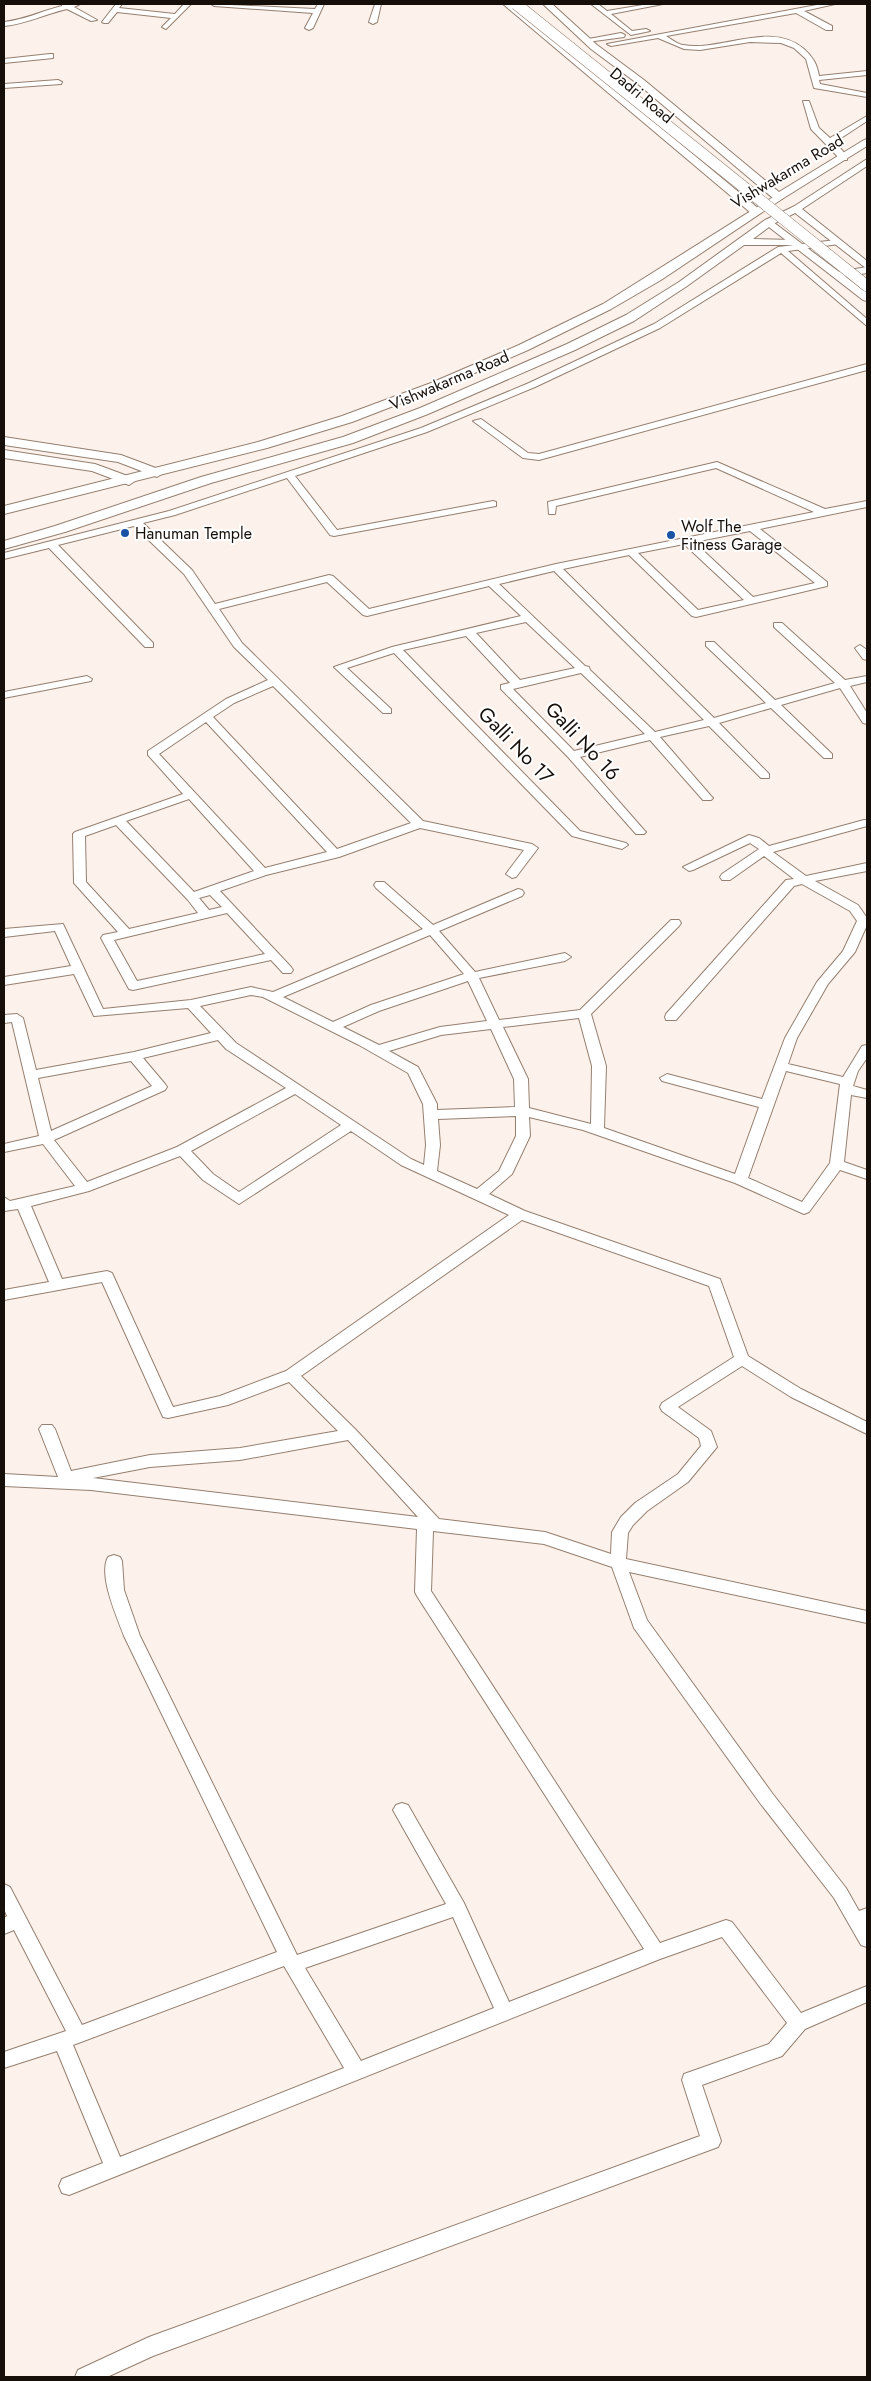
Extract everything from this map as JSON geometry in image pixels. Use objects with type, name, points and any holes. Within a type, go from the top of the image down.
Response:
[{"type":"main road","points":[[516,4],[867,286]]},
{"type":"main road","points":[[534,4],[867,274]]},
{"type":"main road","name":"Vishwakarma Road","points":[[4,510],[129,481],[274,442],[348,419],[447,380],[581,320],[626,297],[778,197]]},
{"type":"main road","name":"Vishwakarma Road","points":[[4,545],[60,529],[206,480],[348,440],[424,411],[572,347],[630,318],[769,222],[795,209]]},
{"type":"main road","points":[[742,242],[797,245]]},
{"type":"main road","points":[[837,275],[867,270]]},
{"type":"street","points":[[4,24],[25,21],[34,15],[66,5],[77,4]]},
{"type":"street","points":[[166,27],[188,4]]},
{"type":"street","points":[[214,4],[318,11]]},
{"type":"street","points":[[309,28],[322,4]]},
{"type":"street","points":[[373,22],[378,4]]},
{"type":"street","name":"Dadri Road","points":[[507,4],[755,211]]},
{"type":"street","name":"Dadri Road","points":[[547,4],[587,40],[778,197]]},
{"type":"street","points":[[594,4],[632,33]]},
{"type":"street","points":[[605,13],[660,4]]},
{"type":"street","points":[[587,40],[796,7],[832,4]]},
{"type":"street","points":[[66,5],[93,20]]},
{"type":"street","points":[[106,22],[117,7],[177,16]]},
{"type":"street","points":[[611,44],[660,36],[796,7],[829,28]]},
{"type":"street","points":[[660,36],[686,47],[786,40],[792,42],[810,57],[816,84],[820,87],[867,95]]},
{"type":"street","points":[[4,61],[22,62],[50,56]]},
{"type":"street","points":[[816,78],[867,73]]},
{"type":"street","points":[[4,86],[30,81],[58,82]]},
{"type":"street","points":[[850,92],[867,83]]},
{"type":"street","points":[[806,103],[815,129],[844,158]]},
{"type":"street","points":[[830,142],[867,118]]},
{"type":"street","name":"Vishwakarma Road","points":[[778,197],[844,158],[867,142]]},
{"type":"street","name":"Vishwakarma Road","points":[[795,209],[867,162]]},
{"type":"street","points":[[795,209],[867,266]]},
{"type":"street","points":[[769,222],[867,298]]},
{"type":"street","points":[[4,556],[172,513],[424,430],[591,358],[657,326],[781,249],[797,245],[836,242]]},
{"type":"street","points":[[781,249],[867,323]]},
{"type":"street","points":[[478,421],[526,456],[539,457],[867,367]]},
{"type":"street","points":[[4,441],[121,459],[158,473]]},
{"type":"street","points":[[318,448],[337,459]]},
{"type":"street","points":[[4,454],[94,468],[129,481]]},
{"type":"street","points":[[552,512],[552,504],[717,465],[825,514]]},
{"type":"street","points":[[290,475],[334,533],[492,504]]},
{"type":"street","points":[[212,608],[329,578],[367,614],[556,567],[867,504]]},
{"type":"street","points":[[136,522],[188,572],[238,645],[419,824]]},
{"type":"street","points":[[631,552],[696,614],[824,584],[752,527]]},
{"type":"street","points":[[686,540],[751,601]]},
{"type":"street","points":[[52,544],[148,646]]},
{"type":"street","points":[[556,567],[765,776]]},
{"type":"street","points":[[493,584],[653,736],[707,798]]},
{"type":"street","points":[[387,711],[339,666],[396,649],[528,618]]},
{"type":"street","points":[[778,625],[843,684],[867,721]]},
{"type":"street","points":[[468,632],[517,684],[585,670]]},
{"type":"street","points":[[710,644],[828,756]]},
{"type":"street","points":[[860,648],[867,657]]},
{"type":"street","name":"Galli No 17","points":[[396,649],[576,834],[622,845]]},
{"type":"street","points":[[4,695],[87,679]]},
{"type":"street","points":[[262,872],[152,753],[230,701],[274,680]]},
{"type":"street","points":[[572,755],[711,722],[843,684],[867,680]]},
{"type":"street","name":"Galli No 16","points":[[517,684],[505,687],[572,755],[640,832]]},
{"type":"street","points":[[207,717],[335,854]]},
{"type":"street","points":[[126,934],[80,883],[79,834],[190,795]]},
{"type":"street","points":[[118,820],[192,897],[206,915]]},
{"type":"street","points":[[726,877],[766,850],[864,822]]},
{"type":"street","points":[[192,897],[262,872],[335,854],[419,824],[532,848],[512,874]]},
{"type":"street","points":[[689,867],[749,840],[755,840],[802,880],[854,908],[864,921],[849,952],[823,982],[791,1038],[740,1180]]},
{"type":"street","points":[[671,1017],[790,883],[867,867]]},
{"type":"street","points":[[380,885],[432,930],[472,976],[522,1080],[523,1136],[504,1174],[479,1195]]},
{"type":"street","points":[[212,890],[287,970]]},
{"type":"street","points":[[273,997],[518,893]]},
{"type":"street","points":[[230,909],[107,938],[133,986],[272,956]]},
{"type":"street","points":[[377,1050],[440,1031],[584,1013],[675,923]]},
{"type":"street","points":[[4,933],[59,927],[99,1013],[191,1004],[251,991],[273,997],[413,1070],[430,1104],[433,1145],[430,1173]]},
{"type":"street","points":[[332,1027],[376,1008],[472,976],[565,956]]},
{"type":"street","points":[[4,981],[79,969]]},
{"type":"street","points":[[191,1004],[231,1046],[406,1162],[520,1214],[716,1283],[742,1359],[796,1393],[867,1428]]},
{"type":"street","points":[[584,1013],[599,1066],[597,1131]]},
{"type":"street","points":[[4,1019],[16,1018],[46,1139],[84,1188]]},
{"type":"street","points":[[30,1075],[134,1056],[220,1035]]},
{"type":"street","points":[[431,1115],[522,1111],[597,1131],[740,1180],[804,1209],[837,1164],[847,1085],[852,1070],[867,1049]]},
{"type":"street","points":[[4,1148],[46,1139],[160,1087],[134,1056]]},
{"type":"street","points":[[781,1066],[847,1085],[867,1094]]},
{"type":"street","points":[[667,1078],[767,1104]]},
{"type":"street","points":[[5,1206],[84,1188],[182,1150],[296,1088]]},
{"type":"street","points":[[182,1150],[208,1177],[239,1198],[351,1125]]},
{"type":"street","points":[[837,1164],[867,1175]]},
{"type":"street","points":[[23,1203],[57,1285]]},
{"type":"street","points":[[4,1295],[107,1276],[168,1413],[223,1401],[291,1375],[520,1214]]},
{"type":"street","points":[[742,1359],[667,1406],[706,1435],[709,1448],[683,1478],[641,1507],[627,1521],[620,1532],[618,1563],[640,1623],[766,1798],[861,1920],[867,1939]]},
{"type":"street","points":[[291,1375],[351,1434],[430,1524],[423,1592],[656,1952]]},
{"type":"street","points":[[47,1430],[67,1481]]},
{"type":"street","points":[[67,1481],[150,1461],[240,1454],[351,1434]]},
{"type":"street","points":[[4,1480],[67,1481],[545,1538],[618,1563],[867,1617]]},
{"type":"street","points":[[114,1561],[116,1590],[132,1636],[290,1960],[357,2072]]},
{"type":"street","points":[[402,1810],[458,1908],[505,2013]]},
{"type":"street","points":[[4,1892],[12,1923],[70,2037],[115,2168]]},
{"type":"street","points":[[4,2060],[290,1960],[458,1908]]},
{"type":"street","points":[[69,2186],[656,1952],[726,1928],[798,2023]]},
{"type":"street","points":[[85,2377],[149,2347],[711,2141],[691,2080],[775,2050],[798,2023],[867,1994]]},
{"type":"place","name":"Hanuman Temple","points":[[125,533]]},
{"type":"place","name":"Wolf The Fitness Garage","points":[[671,535]]}]
